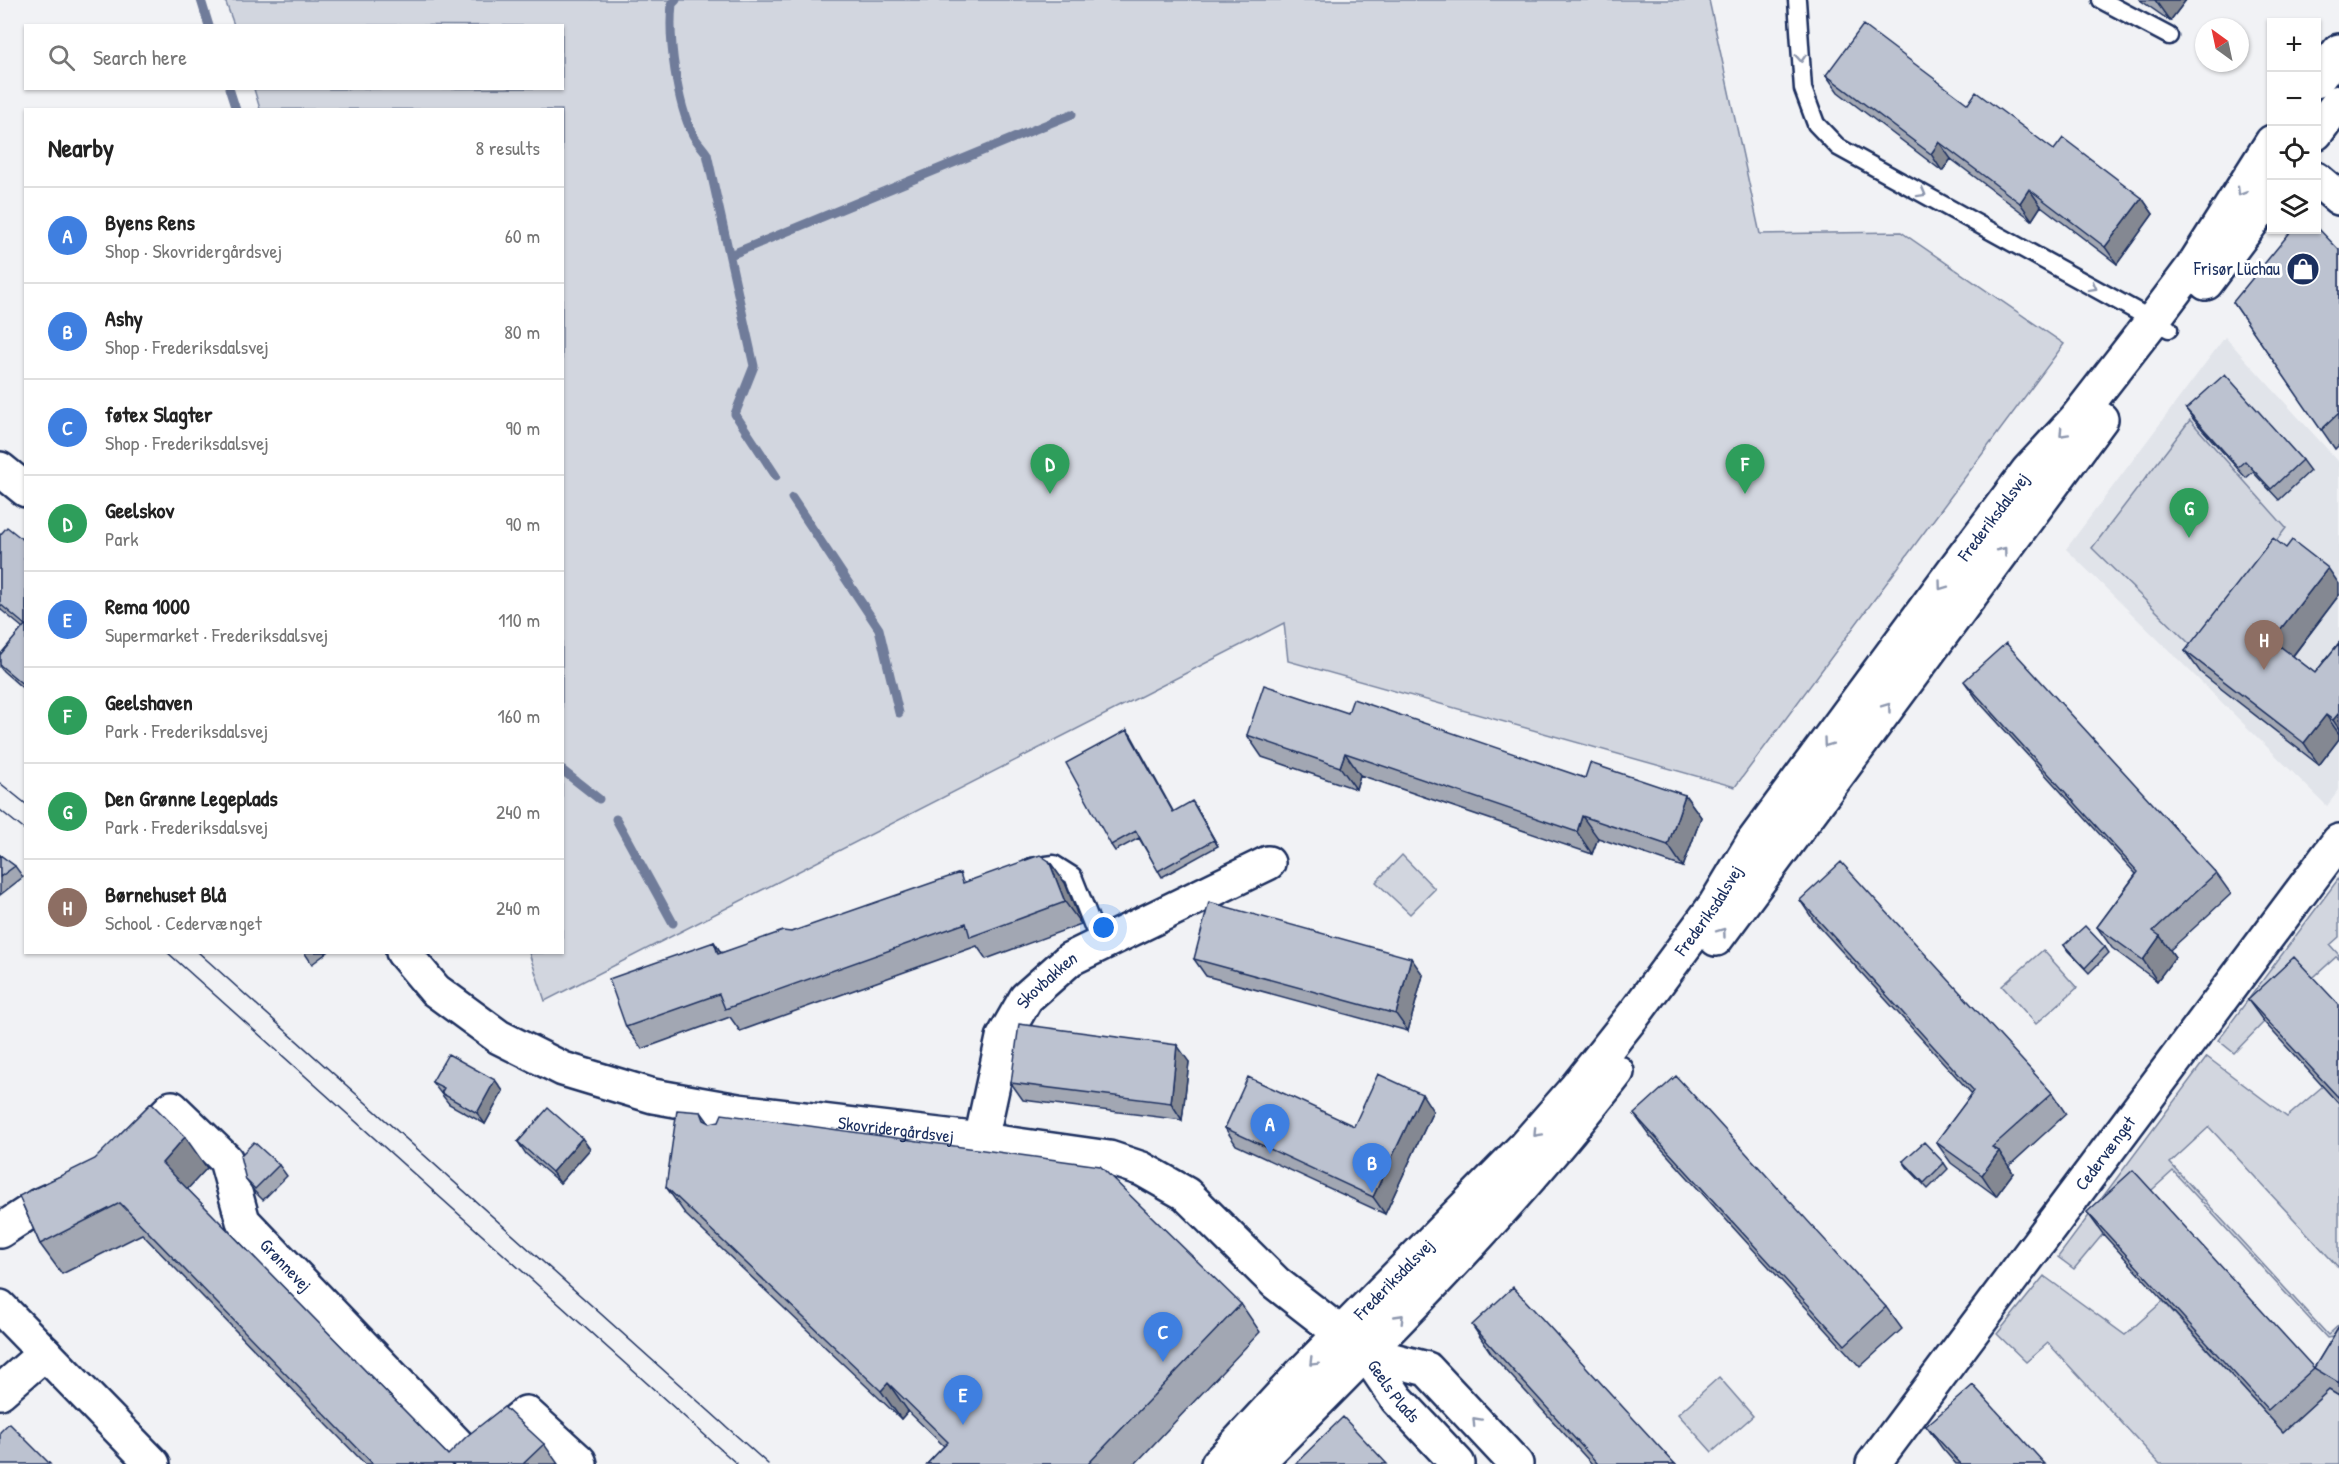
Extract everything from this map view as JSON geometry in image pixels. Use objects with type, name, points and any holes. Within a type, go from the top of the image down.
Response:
[{"type":"street","points":[[2321,74],[2339,51]]},
{"type":"street","points":[[2321,126],[2339,102]]},
{"type":"street","name":"Frederiksdalsvej","points":[[2161,325],[2198,258],[2267,149]]},
{"type":"street","points":[[2318,180],[2339,198]]},
{"type":"street","name":"Frederiksdalsvej","points":[[1218,1464],[1485,1229],[1586,1113],[1660,1016],[2161,325],[2267,200]]},
{"type":"street","points":[[0,468],[24,488]]},
{"type":"street","name":"Cedervænget","points":[[1873,1464],[2339,842]]},
{"type":"street","name":"Skovbakken","points":[[981,1140],[1003,1038],[1026,998],[1070,958],[1268,862]]},
{"type":"street","name":"Skovridergårdsvej","points":[[405,954],[435,990],[500,1037],[563,1069],[736,1121],[981,1140],[1109,1158],[1142,1169],[1186,1194],[1276,1283],[1353,1343]]},
{"type":"street","name":"Grønnevej","points":[[0,1231],[40,1205],[103,1174],[172,1108],[226,1160],[243,1221],[470,1458],[526,1413],[580,1464]]},
{"type":"street","points":[[0,1307],[153,1464]]},
{"type":"street","name":"Frederiksdalsvej","points":[[1256,1464],[1353,1343]]},
{"type":"street","name":"Geels Plads","points":[[1353,1343],[1397,1399],[1458,1464]]},
{"type":"street","name":"Geels Plads","points":[[1353,1343],[1427,1369],[1516,1464]]},
{"type":"street","points":[[0,1392],[45,1353]]},
{"type":"lane","points":[[1797,0],[1803,89],[1816,124],[1838,147],[2161,325]]},
{"type":"lane","points":[[2101,0],[2169,36]]},
{"type":"lane","points":[[1014,870],[1054,864],[1073,876],[1100,944]]},
{"type":"shaded area","points":[[225,0],[1709,0],[1760,234],[1901,232],[2064,344],[1735,787],[1288,661],[1284,623],[545,1001],[529,954],[564,954],[564,108],[260,108],[254,90],[564,90],[564,24],[234,24]]},
{"type":"shaded area","points":[[2225,337],[2339,462],[2339,790],[2327,806],[2066,549]]},
{"type":"shaded area","points":[[2190,420],[2286,528],[2194,648],[2092,548]]},
{"type":"shaded area","points":[[1402,855],[1435,889],[1410,914],[1376,882]]},
{"type":"shaded area","points":[[2339,878],[2339,937],[2330,945],[2339,955],[2339,959],[2336,957],[2264,1022],[2234,1053],[2218,1040]]},
{"type":"shaded area","points":[[2043,950],[2077,988],[2036,1024],[2002,986]]},
{"type":"shaded area","points":[[2207,1057],[2287,1117],[2323,1086],[2339,1104],[2339,1268],[2209,1127],[2170,1163],[2328,1335],[2339,1325],[2339,1336],[2327,1338],[2173,1171],[2103,1234],[2074,1269],[2058,1257]]},
{"type":"shaded area","points":[[2044,1276],[2125,1335],[2163,1301],[2283,1432],[2329,1390],[2339,1396],[2339,1464],[2160,1464],[2048,1343],[2026,1362],[1997,1334]]},
{"type":"shaded area","points":[[1719,1377],[1753,1416],[1712,1452],[1678,1414]]},
{"type":"building","points":[[1863,25],[1968,104],[1976,92],[2054,150],[2063,138],[2142,198],[2105,247],[2029,189],[2020,203],[1939,142],[1931,154],[1826,75]]},
{"type":"building","points":[[2321,231],[2339,250],[2339,413],[2321,430],[2233,302],[2289,234],[2321,234]]},
{"type":"building","points":[[2225,374],[2302,460],[2271,489],[2245,461],[2238,467],[2186,409]]},
{"type":"building","points":[[7,527],[24,540],[24,624],[0,604],[0,535]]},
{"type":"building","points":[[2273,538],[2286,548],[2292,540],[2328,568],[2272,640],[2315,673],[2339,643],[2339,713],[2333,720],[2326,715],[2304,743],[2185,651]]},
{"type":"building","points":[[24,626],[24,685],[0,665],[0,655]]},
{"type":"building","points":[[2006,643],[2216,873],[2153,931],[2160,936],[2143,960],[2097,927],[2138,872],[1964,681]]},
{"type":"building","points":[[1264,685],[1348,713],[1353,699],[1585,778],[1590,763],[1685,795],[1668,845],[1582,816],[1577,832],[1345,753],[1340,767],[1247,735]]},
{"type":"building","points":[[1127,730],[1173,812],[1192,801],[1214,840],[1158,871],[1136,831],[1111,845],[1066,763]]},
{"type":"building","points":[[0,855],[15,866],[0,877]]},
{"type":"building","points":[[1040,855],[1049,861],[1065,902],[970,937],[966,923],[725,1009],[719,994],[626,1027],[609,979],[714,942],[718,954],[783,931],[791,932],[960,873],[963,883]]},
{"type":"building","points":[[1841,862],[2052,1093],[1992,1147],[1999,1151],[1982,1175],[1936,1142],[1974,1091],[1800,900]]},
{"type":"building","points":[[1209,902],[1411,958],[1396,1014],[1194,959]]},
{"type":"building","points":[[2085,926],[2105,947],[2085,968],[2064,945]]},
{"type":"building","points":[[2294,957],[2339,1005],[2339,1098],[2248,1000]]},
{"type":"building","points":[[1019,1024],[1177,1045],[1171,1103],[1011,1083]]},
{"type":"building","points":[[448,1054],[495,1080],[477,1113],[441,1093],[444,1088],[432,1082]]},
{"type":"building","points":[[1378,1074],[1422,1094],[1373,1197],[1225,1128],[1248,1077],[1354,1126]]},
{"type":"building","points":[[1676,1076],[1886,1307],[1845,1345],[1634,1114]]},
{"type":"building","points":[[151,1103],[185,1137],[162,1163],[448,1455],[467,1436],[504,1407],[544,1444],[523,1464],[373,1464],[120,1203],[40,1244],[19,1196],[95,1159]]},
{"type":"building","points":[[548,1108],[582,1138],[552,1172],[518,1142]]},
{"type":"building","points":[[677,1110],[701,1112],[704,1120],[710,1123],[719,1121],[722,1114],[1100,1166],[1241,1304],[1088,1464],[927,1464],[948,1442],[888,1383],[881,1391],[666,1187]]},
{"type":"building","points":[[254,1142],[279,1165],[255,1189],[246,1180],[240,1156]]},
{"type":"building","points":[[1924,1142],[1944,1163],[1924,1183],[1903,1161]]},
{"type":"building","points":[[2133,1170],[2314,1368],[2268,1410],[2087,1212]]},
{"type":"building","points":[[1513,1287],[1675,1464],[1598,1464],[1472,1325]]},
{"type":"building","points":[[2339,1327],[2339,1383],[2314,1368]]},
{"type":"building","points":[[1973,1385],[2045,1464],[1961,1464],[1926,1426]]},
{"type":"building","points":[[1343,1417],[1387,1464],[1295,1464]]},
{"type":"building","points":[[9,1423],[50,1464],[0,1464],[0,1432]]},
{"type":"waterway","points":[[201,0],[208,24]]},
{"type":"waterway","points":[[676,0],[672,4],[671,35],[678,89],[687,122],[693,135],[707,154],[754,366],[735,414],[776,476]]},
{"type":"waterway","points":[[230,90],[235,108]]},
{"type":"waterway","points":[[730,255],[1072,114]]},
{"type":"waterway","points":[[792,498],[879,629],[899,713]]},
{"type":"waterway","points":[[564,772],[599,799]]},
{"type":"waterway","points":[[616,819],[673,923]]},
{"type":"tram line","points":[[0,783],[24,802]]},
{"type":"tram line","points":[[0,810],[24,829]]},
{"type":"tram line","points":[[169,954],[737,1464]]},
{"type":"tram line","points":[[200,954],[768,1464]]},
{"type":"place","name":"Frisør Lüchau","points":[[2303,269]]},
{"type":"place","name":"Geelskov","points":[[1050,494]]},
{"type":"place","name":"Geelshaven","points":[[1745,494]]},
{"type":"place","name":"Den Grønne Legeplads","points":[[2189,538]]},
{"type":"place","name":"Børnehuset Blå","points":[[2264,670]]},
{"type":"place","name":"Byens Rens","points":[[1270,1154]]},
{"type":"place","name":"Ashy","points":[[1372,1193]]},
{"type":"place","name":"føtex Slagter","points":[[1163,1362]]},
{"type":"place","name":"Rema 1000","points":[[963,1425]]}]
